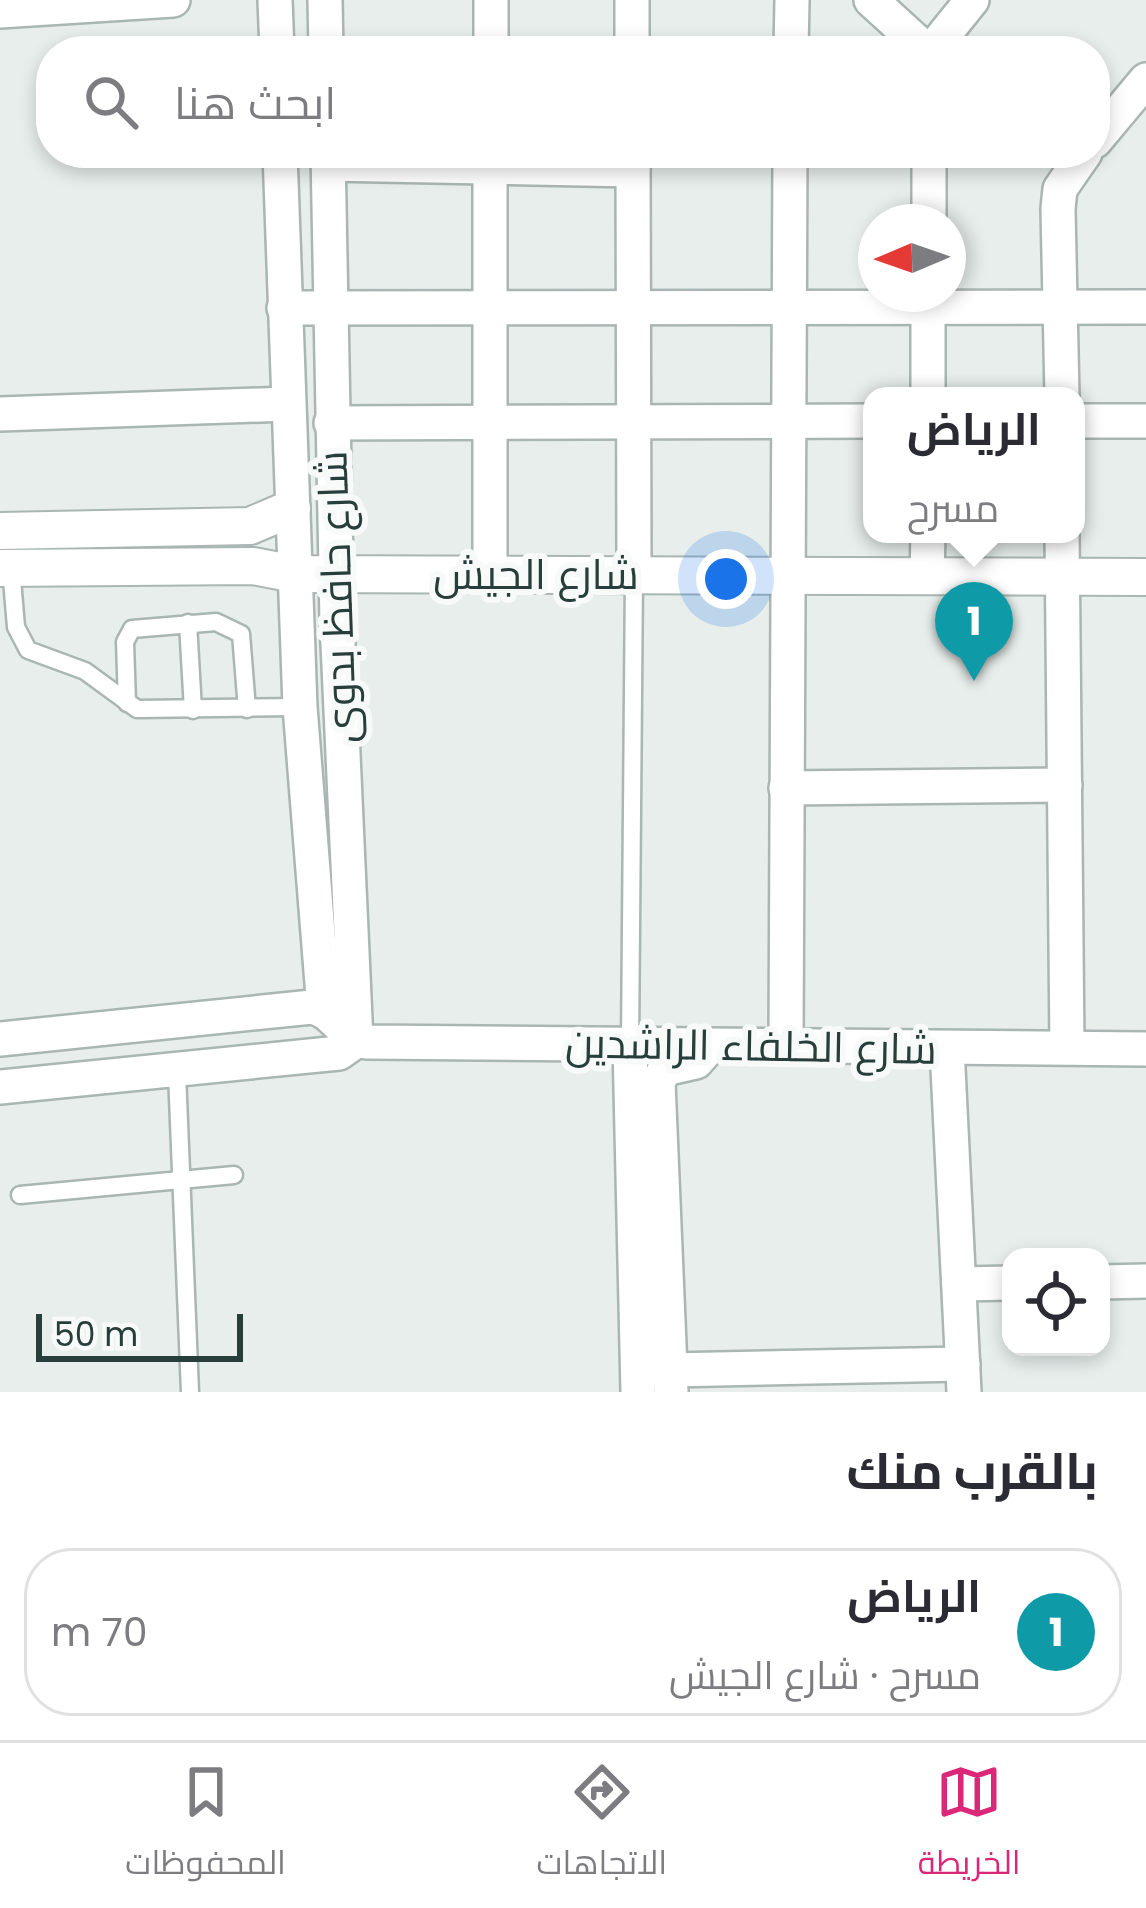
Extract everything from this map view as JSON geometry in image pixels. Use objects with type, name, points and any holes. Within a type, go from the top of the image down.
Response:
[{"type":"street","points":[[0,10],[173,0]]},
{"type":"street","points":[[275,0],[276,36]]},
{"type":"street","points":[[326,0],[326,36]]},
{"type":"street","points":[[491,0],[491,36]]},
{"type":"street","points":[[632,0],[632,36]]},
{"type":"street","points":[[791,36],[792,0]]},
{"type":"street","points":[[871,0],[912,36]]},
{"type":"street","points":[[942,36],[972,0]]},
{"type":"street","points":[[1110,119],[1146,80]]},
{"type":"street","name":"شارع حافظ بدوى","points":[[280,168],[300,707],[323,1010]]},
{"type":"street","name":"شارع حافظ بدوى","points":[[328,168],[331,423],[356,1041]]},
{"type":"street","points":[[490,168],[490,573]]},
{"type":"street","points":[[633,168],[634,574]]},
{"type":"street","points":[[786,1046],[790,168]]},
{"type":"street","points":[[929,168],[929,204]]},
{"type":"street","points":[[1063,387],[1058,208],[1073,168]]},
{"type":"street","points":[[966,301],[1146,307]]},
{"type":"street","points":[[284,308],[490,311],[858,303]]},
{"type":"street","points":[[928,312],[928,387]]},
{"type":"street","points":[[0,415],[287,404]]},
{"type":"street","points":[[331,423],[863,421]]},
{"type":"street","points":[[1085,422],[1146,421]]},
{"type":"street","points":[[0,531],[250,526],[292,508]]},
{"type":"street","points":[[928,543],[928,576]]},
{"type":"street","points":[[1062,543],[1066,1048]]},
{"type":"street","name":"شارع الجيش","points":[[5,567],[253,566],[295,574],[1146,578]]},
{"type":"street","points":[[786,788],[1065,784]]},
{"type":"street","points":[[0,1039],[299,1007],[323,1010],[356,1041]]},
{"type":"street","name":"شارع الخلفاء الراشدين","points":[[0,1087],[177,1073],[339,1053],[356,1041],[1146,1049]]},
{"type":"street","points":[[629,1046],[638,1392]]},
{"type":"street","points":[[705,1046],[696,1062],[670,1065],[658,1082],[670,1381],[963,1378],[947,1048]]},
{"type":"street","points":[[1110,1282],[1146,1281]]},
{"type":"street","points":[[958,1284],[1002,1283]]},
{"type":"lane","points":[[5,567],[16,627],[28,650],[85,671],[127,704],[149,711],[300,707]]},
{"type":"lane","points":[[629,1046],[634,574]]},
{"type":"lane","points":[[188,623],[193,710]]},
{"type":"lane","points":[[127,704],[128,634],[139,625],[226,623],[241,634],[247,710]]},
{"type":"lane","points":[[177,1073],[190,1392]]},
{"type":"lane","points":[[20,1195],[234,1174]]},
{"type":"place","name":"الرياض","points":[[974,681]]}]
